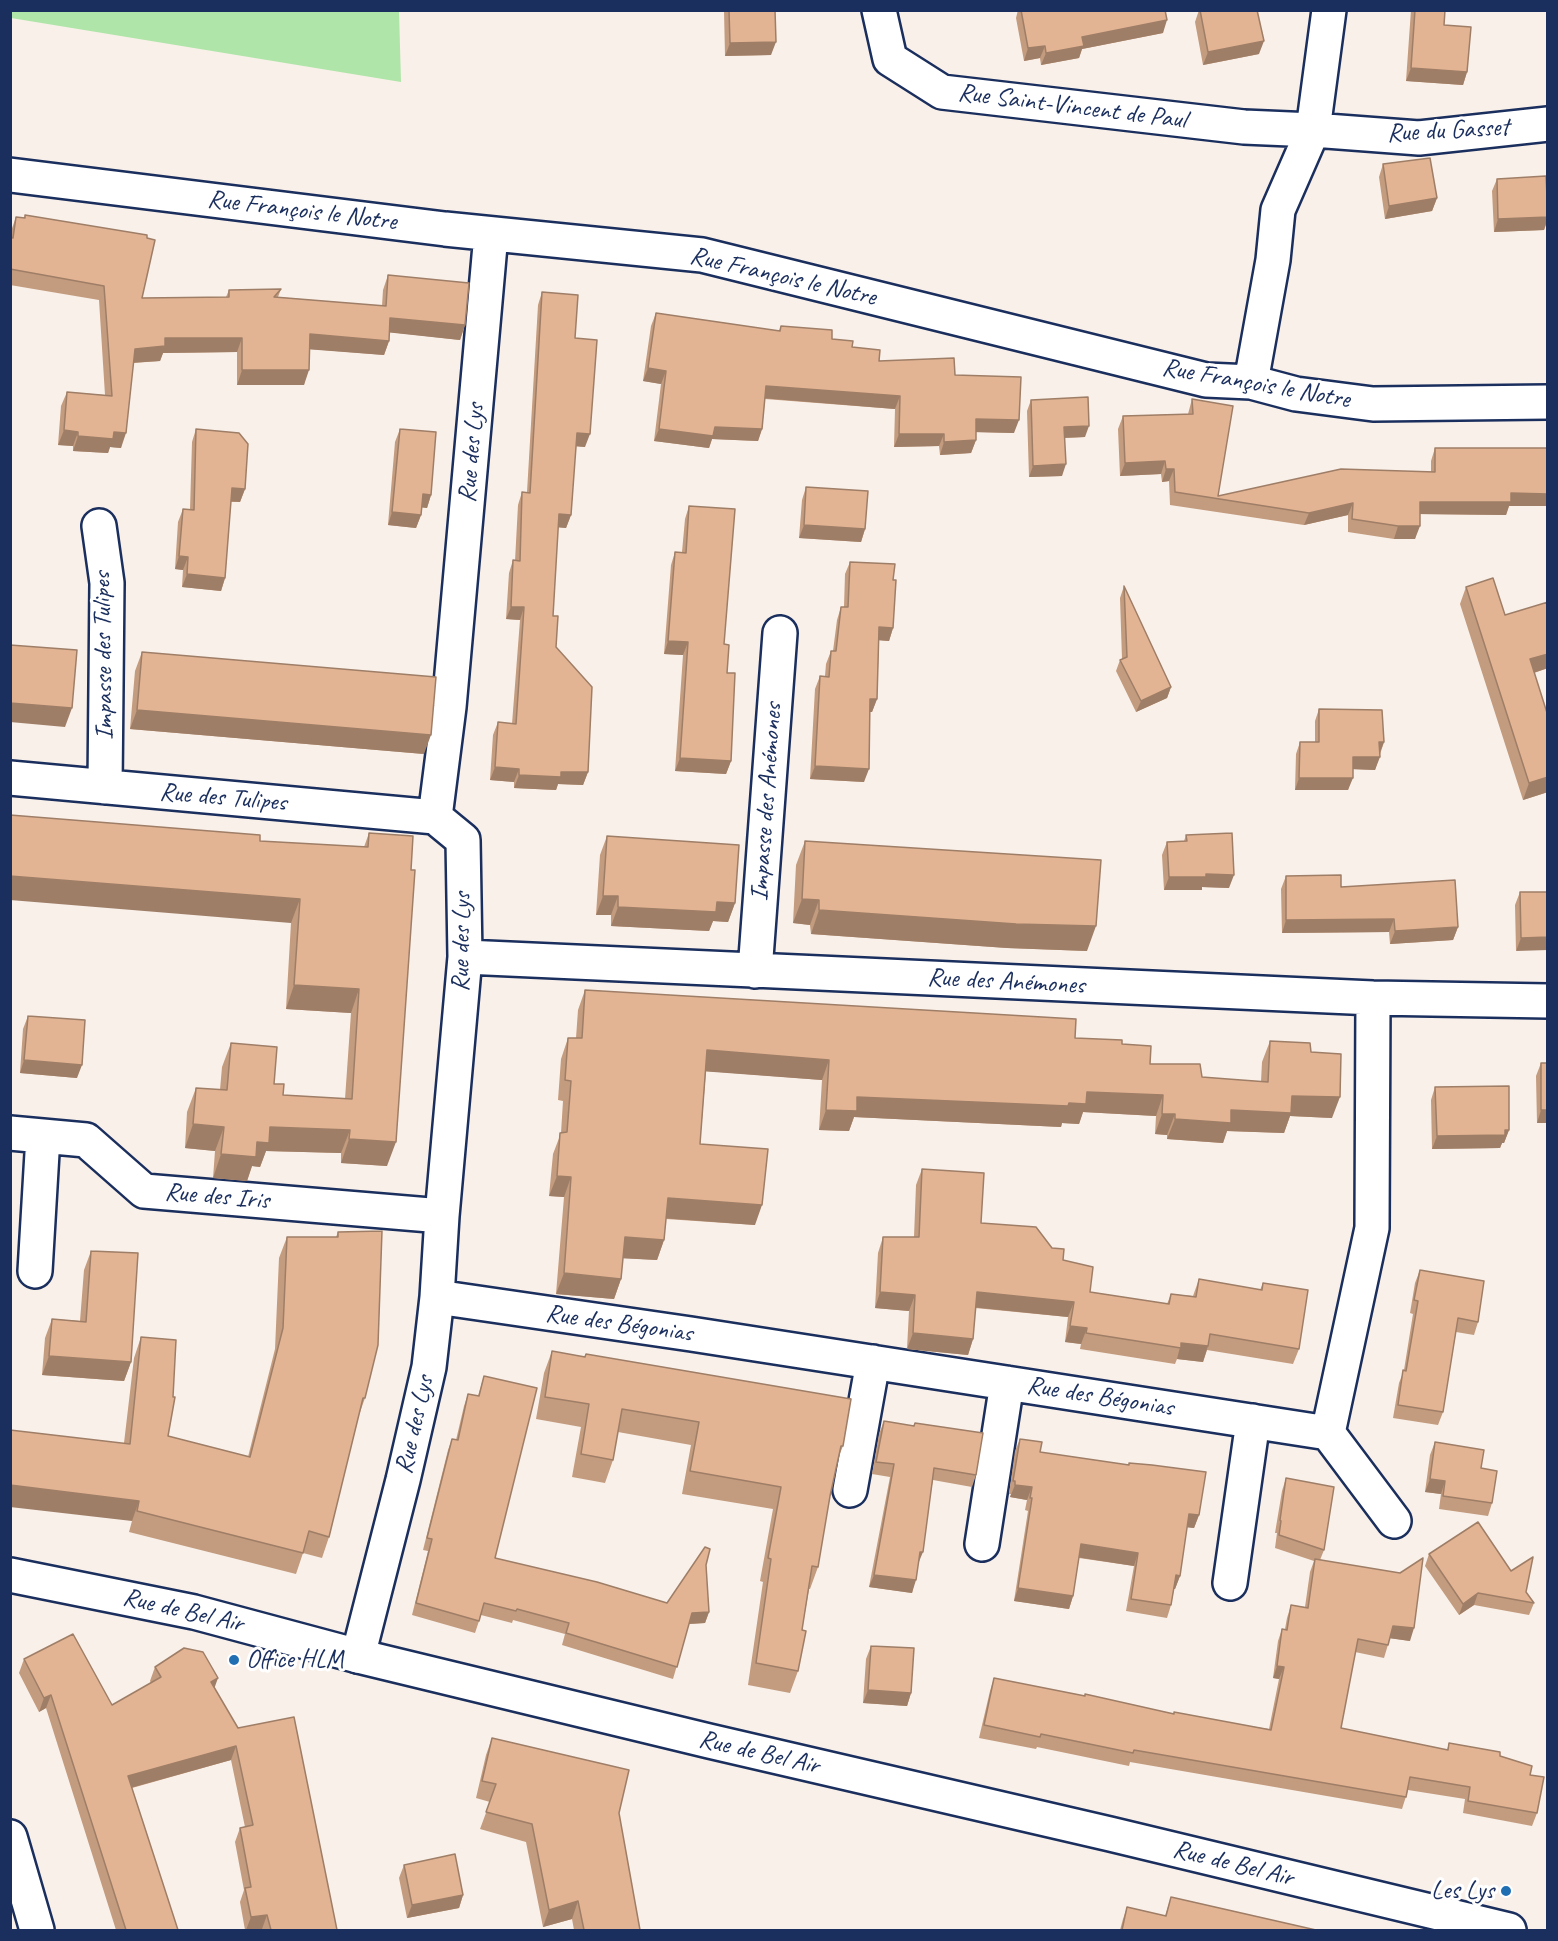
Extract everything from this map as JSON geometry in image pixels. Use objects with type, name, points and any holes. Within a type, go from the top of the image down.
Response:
[{"type":"street","name":"Rue Saint-Vincent de Paul","points":[[879,10],[890,59],[942,92],[1244,128],[1313,130]]},
{"type":"street","points":[[1251,382],[1273,260],[1278,210],[1313,130],[1329,10]]},
{"type":"street","name":"Rue du Gasset","points":[[1313,130],[1419,138],[1548,124]]},
{"type":"street","name":"Rue François le Notre","points":[[10,175],[490,234],[702,255],[1206,380],[1251,382],[1296,394],[1373,404],[1548,402]]},
{"type":"street","name":"Rue des Lys","points":[[358,1656],[429,1367],[437,1298],[465,957],[463,840],[435,817],[449,707],[490,234]]},
{"type":"street","name":"Impasse des Tulipes","points":[[99,526],[107,583],[105,787]]},
{"type":"street","name":"Impasse des Anémones","points":[[755,970],[780,633]]},
{"type":"street","name":"Rue des Tulipes","points":[[10,778],[435,817]]},
{"type":"street","name":"Rue des Anémones","points":[[465,957],[1373,998],[1548,1000]]},
{"type":"street","points":[[1373,998],[1372,1228],[1329,1433],[1394,1521]]},
{"type":"street","name":"Rue des Iris","points":[[10,1133],[86,1140],[144,1191],[442,1216]]},
{"type":"street","points":[[35,1271],[43,1136]]},
{"type":"street","name":"Rue des Bégonias","points":[[437,1298],[873,1362],[1329,1433]]},
{"type":"street","points":[[850,1490],[873,1362]]},
{"type":"street","points":[[982,1544],[1007,1383]]},
{"type":"street","points":[[1230,1583],[1254,1421]]},
{"type":"street","name":"Rue de Bel Air","points":[[10,1575],[194,1612],[358,1656],[1509,1930]]},
{"type":"street","points":[[10,1837],[37,1930]]},
{"type":"green space","points":[[10,11],[399,11],[401,82],[11,18]]},
{"type":"building","points":[[729,10],[775,10],[776,42],[730,43]]},
{"type":"building","points":[[1021,10],[1165,10],[1167,20],[1082,37],[1084,46],[1046,53],[1045,46],[1028,48]]},
{"type":"building","points":[[1200,10],[1257,10],[1264,41],[1208,52]]},
{"type":"building","points":[[1415,10],[1445,10],[1444,25],[1471,27],[1467,72],[1411,68]]},
{"type":"building","points":[[1430,158],[1437,198],[1389,206],[1383,164]]},
{"type":"building","points":[[1546,176],[1548,217],[1498,219],[1497,179]]},
{"type":"building","points":[[25,215],[147,235],[147,238],[155,240],[142,298],[229,297],[229,290],[281,289],[274,297],[386,306],[388,275],[469,283],[465,325],[390,318],[389,341],[310,334],[309,370],[242,370],[242,338],[165,338],[165,346],[135,349],[126,433],[114,432],[113,439],[78,436],[78,432],[64,430],[67,392],[112,396],[104,286],[10,269],[10,237],[13,238],[16,217],[25,218]]},
{"type":"building","points":[[542,292],[578,295],[575,338],[597,340],[590,434],[577,433],[571,515],[559,514],[553,616],[558,616],[556,647],[592,687],[588,772],[561,772],[561,777],[519,775],[519,769],[495,767],[498,722],[516,724],[524,607],[511,607],[513,560],[520,561],[522,492],[530,493]]},
{"type":"building","points":[[656,313],[780,331],[781,326],[832,330],[832,339],[853,341],[852,347],[880,350],[879,361],[954,358],[955,375],[1021,377],[1019,420],[976,419],[976,440],[944,442],[944,434],[899,434],[900,396],[766,386],[762,429],[715,427],[713,436],[659,429],[666,371],[648,368]]},
{"type":"building","points":[[1088,397],[1089,426],[1064,427],[1066,464],[1033,466],[1031,400]]},
{"type":"building","points":[[1192,399],[1233,406],[1218,496],[1341,469],[1435,472],[1435,448],[1548,448],[1548,494],[1511,493],[1511,502],[1420,502],[1420,526],[1398,526],[1352,519],[1353,503],[1309,513],[1175,492],[1174,469],[1166,469],[1165,461],[1125,463],[1123,416],[1193,414]]},
{"type":"building","points":[[196,429],[239,433],[248,444],[245,489],[232,488],[225,578],[187,574],[188,557],[179,556],[183,509],[194,510]]},
{"type":"building","points":[[400,429],[436,432],[431,495],[423,494],[421,515],[392,512]]},
{"type":"building","points":[[806,487],[868,491],[865,529],[804,525]]},
{"type":"building","points":[[689,506],[735,509],[724,644],[729,645],[727,673],[735,673],[731,761],[680,758],[688,642],[668,641],[675,552],[686,553]]},
{"type":"building","points":[[850,562],[895,564],[893,628],[879,627],[877,699],[870,699],[869,769],[815,766],[820,676],[829,677],[831,651],[836,651],[841,607],[848,607]]},
{"type":"building","points":[[1493,578],[1505,615],[1548,602],[1548,654],[1530,659],[1548,716],[1548,777],[1529,783],[1466,587]]},
{"type":"building","points":[[1124,586],[1171,687],[1141,701],[1120,660],[1127,657]]},
{"type":"building","points":[[10,645],[77,650],[72,708],[10,703]]},
{"type":"building","points":[[142,652],[436,677],[431,735],[137,710]]},
{"type":"building","points":[[1319,709],[1382,710],[1384,742],[1379,742],[1380,757],[1353,757],[1353,778],[1299,778],[1300,742],[1319,742]]},
{"type":"building","points":[[10,815],[260,835],[260,841],[368,847],[369,833],[413,836],[411,870],[415,870],[396,1142],[349,1139],[350,1130],[270,1127],[269,1143],[257,1142],[256,1157],[221,1154],[224,1127],[193,1124],[196,1088],[227,1090],[231,1043],[277,1047],[274,1084],[284,1084],[283,1095],[352,1099],[359,989],[294,985],[300,899],[10,876]]},
{"type":"building","points":[[1232,833],[1234,875],[1206,874],[1206,877],[1169,877],[1167,842],[1187,841],[1186,835]]},
{"type":"building","points":[[607,836],[739,845],[735,903],[717,902],[716,912],[618,907],[618,896],[603,896]]},
{"type":"building","points":[[805,841],[1101,860],[1096,926],[1016,924],[819,910],[819,900],[802,899]]},
{"type":"building","points":[[1341,875],[1341,887],[1455,880],[1458,927],[1395,931],[1394,919],[1286,920],[1286,876]]},
{"type":"building","points":[[1520,892],[1548,892],[1548,937],[1521,938]]},
{"type":"building","points":[[585,990],[1076,1019],[1075,1038],[1122,1040],[1122,1044],[1151,1046],[1150,1064],[1200,1064],[1202,1077],[1268,1082],[1270,1041],[1310,1043],[1311,1052],[1341,1054],[1340,1097],[1292,1096],[1291,1113],[1231,1110],[1231,1123],[1175,1119],[1175,1114],[1162,1114],[1163,1095],[1087,1092],[1086,1104],[1069,1103],[1068,1106],[857,1097],[857,1111],[826,1110],[829,1060],[707,1050],[700,1144],[768,1149],[762,1205],[668,1198],[664,1240],[625,1237],[621,1279],[564,1273],[571,1177],[557,1176],[560,1133],[567,1132],[571,1081],[565,1080],[568,1038],[582,1038]]},
{"type":"building","points":[[28,1016],[85,1020],[82,1065],[24,1060]]},
{"type":"building","points":[[1541,1063],[1548,1063],[1548,1110],[1541,1110]]},
{"type":"building","points":[[1509,1086],[1509,1130],[1505,1130],[1505,1135],[1437,1136],[1435,1087]]},
{"type":"building","points":[[922,1169],[984,1173],[981,1223],[1036,1227],[1052,1248],[1064,1249],[1063,1260],[1093,1267],[1090,1292],[1169,1304],[1171,1294],[1196,1297],[1199,1279],[1262,1290],[1263,1283],[1308,1290],[1299,1349],[1210,1334],[1208,1346],[1181,1343],[1181,1348],[1086,1333],[1087,1328],[1070,1326],[1074,1302],[977,1292],[973,1339],[913,1333],[915,1295],[880,1292],[883,1237],[919,1237]]},
{"type":"building","points":[[382,1231],[378,1345],[329,1537],[309,1531],[303,1553],[137,1511],[139,1501],[10,1485],[10,1430],[130,1444],[141,1337],[176,1340],[173,1397],[175,1397],[168,1436],[250,1457],[283,1328],[287,1237],[338,1237],[338,1232]]},
{"type":"building","points":[[91,1251],[138,1253],[131,1362],[49,1356],[52,1319],[86,1322]]},
{"type":"building","points":[[1420,1270],[1484,1281],[1478,1322],[1458,1318],[1443,1412],[1398,1405],[1418,1301],[1414,1300]]},
{"type":"building","points":[[552,1351],[585,1357],[586,1354],[851,1399],[843,1446],[841,1446],[830,1496],[818,1567],[812,1566],[802,1630],[806,1631],[798,1671],[756,1663],[771,1559],[768,1558],[781,1487],[690,1471],[699,1422],[622,1409],[613,1460],[581,1454],[589,1404],[545,1397]]},
{"type":"building","points":[[484,1376],[537,1388],[495,1558],[597,1582],[667,1603],[705,1547],[710,1549],[706,1565],[709,1612],[692,1613],[677,1667],[566,1633],[569,1623],[517,1609],[516,1611],[484,1603],[479,1621],[416,1603],[432,1539],[427,1538],[452,1439],[458,1440],[468,1394],[479,1396]]},
{"type":"building","points":[[884,1421],[983,1433],[976,1475],[934,1468],[923,1552],[920,1552],[916,1580],[874,1575],[894,1464],[876,1462]]},
{"type":"building","points":[[1020,1439],[1042,1442],[1040,1452],[1129,1465],[1129,1463],[1152,1465],[1206,1472],[1199,1515],[1189,1514],[1180,1576],[1176,1575],[1171,1605],[1131,1599],[1138,1553],[1081,1544],[1073,1596],[1018,1588],[1032,1498],[1030,1498],[1032,1487],[1015,1485],[1013,1481]]},
{"type":"building","points":[[1435,1442],[1484,1450],[1481,1468],[1497,1471],[1492,1503],[1443,1496],[1445,1481],[1430,1479]]},
{"type":"building","points":[[1286,1478],[1334,1487],[1324,1550],[1279,1535]]},
{"type":"building","points":[[1478,1522],[1511,1571],[1533,1557],[1526,1592],[1534,1603],[1478,1593],[1463,1604],[1429,1554]]},
{"type":"building","points":[[1423,1558],[1414,1628],[1393,1626],[1388,1645],[1358,1639],[1341,1728],[1448,1750],[1449,1743],[1500,1752],[1500,1756],[1532,1766],[1530,1775],[1544,1777],[1537,1813],[1468,1801],[1470,1787],[1410,1777],[1406,1797],[1134,1750],[1133,1753],[984,1725],[994,1678],[1085,1696],[1085,1694],[1174,1714],[1174,1712],[1271,1730],[1284,1667],[1277,1666],[1282,1629],[1287,1630],[1291,1605],[1308,1608],[1315,1559],[1400,1573]]},
{"type":"building","points":[[73,1634],[112,1705],[161,1677],[155,1667],[184,1648],[203,1652],[218,1678],[211,1682],[238,1728],[294,1717],[337,1930],[271,1930],[267,1915],[251,1917],[245,1888],[251,1887],[240,1828],[253,1825],[236,1746],[128,1776],[178,1930],[126,1930],[51,1695],[44,1698],[24,1659]]},
{"type":"building","points":[[871,1646],[914,1648],[911,1693],[868,1690]]},
{"type":"building","points":[[492,1738],[629,1770],[619,1813],[640,1930],[584,1930],[578,1901],[549,1910],[532,1824],[486,1812],[496,1784],[482,1781]]},
{"type":"building","points":[[455,1854],[463,1895],[412,1905],[404,1865]]},
{"type":"building","points":[[1171,1897],[1316,1930],[1122,1930],[1127,1907],[1166,1916]]},
{"type":"place","name":"Office HLM","points":[[234,1660]]},
{"type":"place","name":"Les Lys","points":[[1506,1891]]}]
